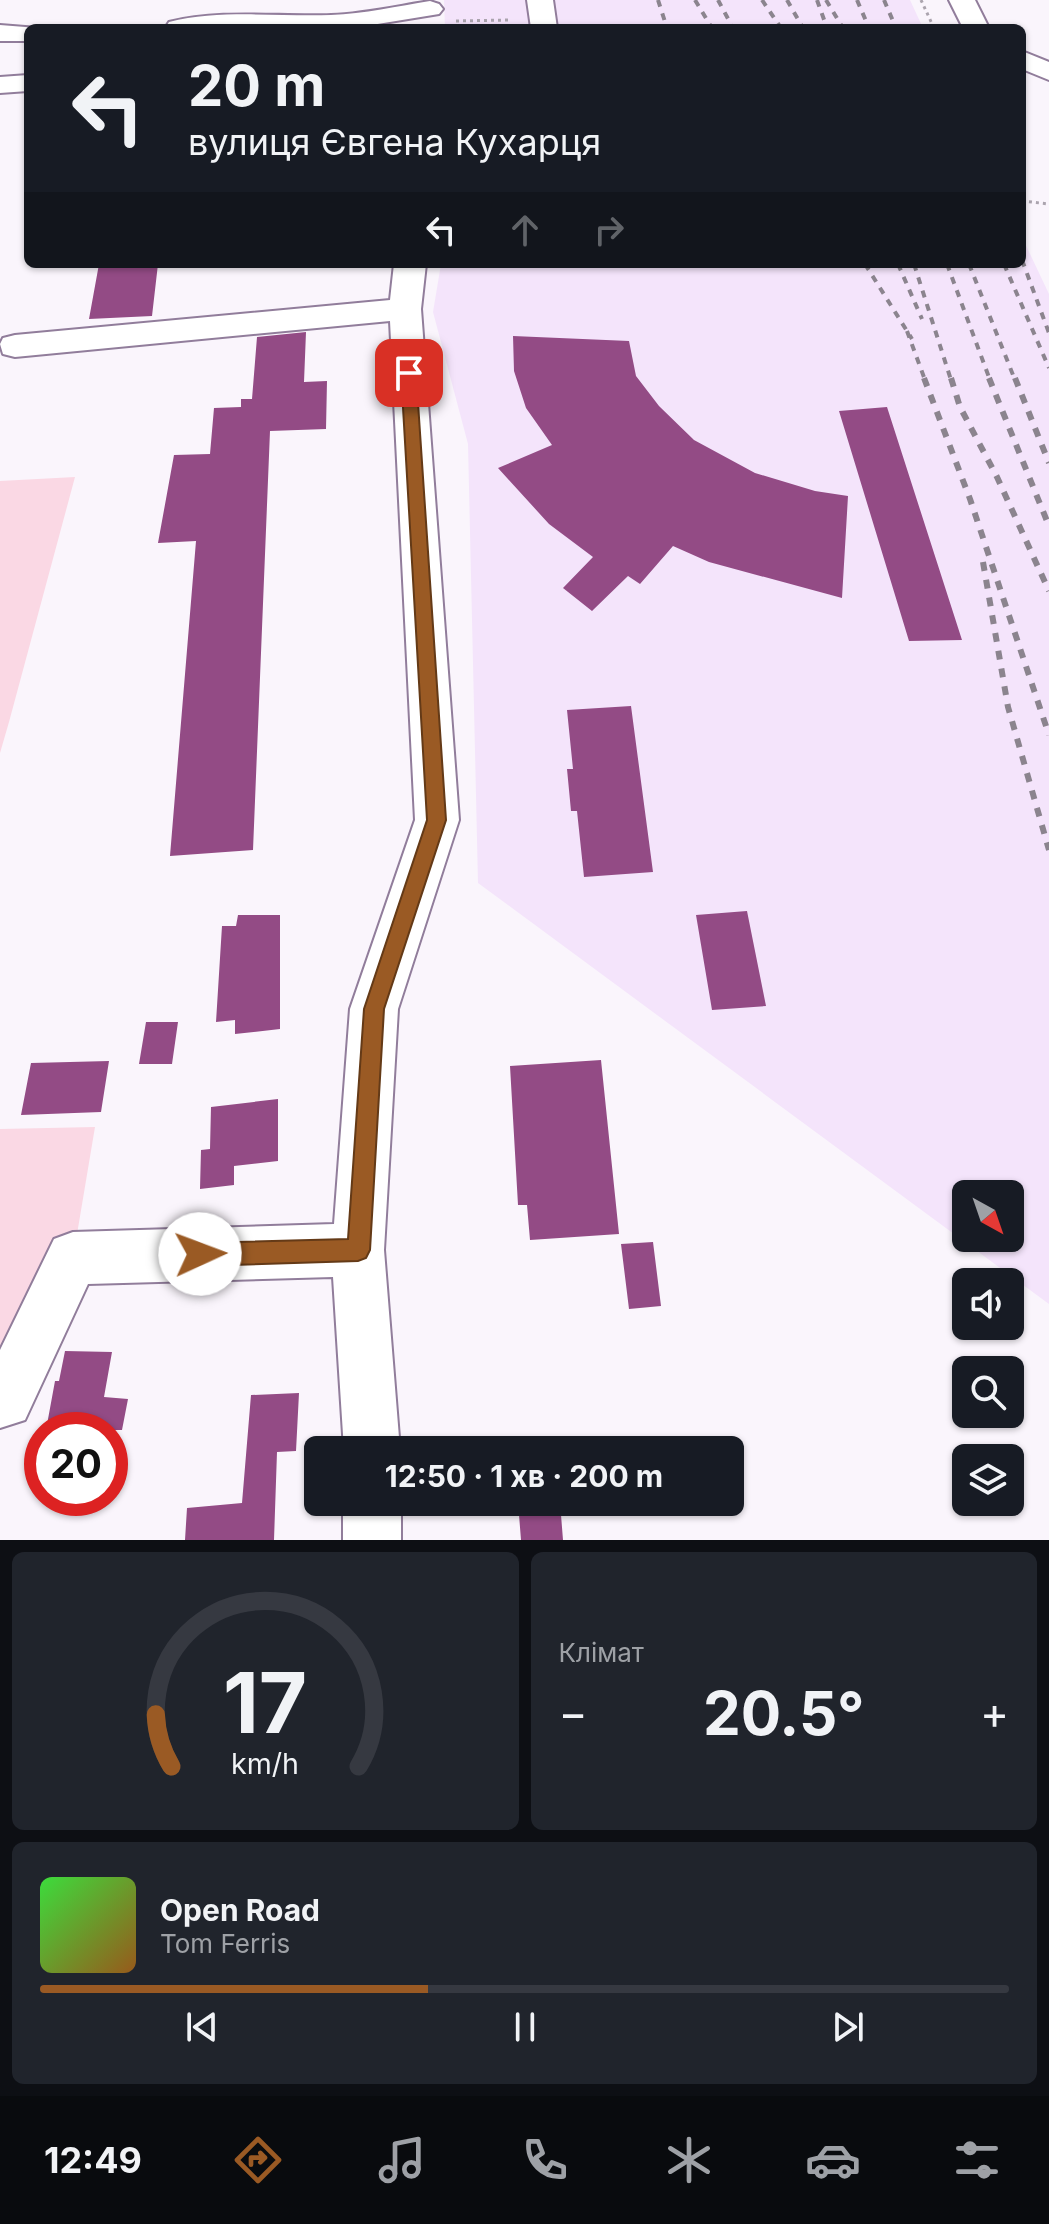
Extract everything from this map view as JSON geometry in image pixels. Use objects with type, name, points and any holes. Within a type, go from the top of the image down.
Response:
[{"type":"street","points":[[962,0],[974,24]]},
{"type":"street","points":[[167,23],[233,12],[320,24]]},
{"type":"street","points":[[351,24],[434,14]]},
{"type":"street","points":[[0,33],[24,33]]},
{"type":"street","points":[[1026,61],[1049,72]]},
{"type":"street","points":[[0,85],[24,83]]},
{"type":"street","points":[[371,1436],[358,1250],[374,1009],[437,820],[405,309],[410,268]]},
{"type":"street","points":[[15,346],[405,309]]},
{"type":"street","points":[[0,1400],[5,1400],[73,1258],[358,1250]]},
{"type":"street","points":[[372,1516],[372,1540]]},
{"type":"path","points":[[921,0],[932,24]]},
{"type":"path","points":[[434,14],[543,16]]},
{"type":"path","points":[[1026,201],[1049,204]]},
{"type":"shaded area","points":[[444,0],[910,0],[921,24],[445,24]]},
{"type":"shaded area","points":[[1026,245],[1049,294],[1049,1304],[1024,1286],[1024,1268],[1000,1268],[978,1252],[1024,1252],[1024,1180],[952,1180],[952,1232],[478,883],[468,444],[433,312],[440,268],[1026,268]]},
{"type":"shaded area","points":[[75,477],[9,722],[0,753],[0,481]]},
{"type":"shaded area","points":[[95,1127],[73,1258],[0,1400],[0,1129]]},
{"type":"building","points":[[98,268],[158,268],[152,316],[89,319]]},
{"type":"building","points":[[306,332],[304,382],[327,381],[326,429],[270,431],[253,850],[170,856],[196,541],[158,543],[174,455],[210,454],[214,408],[241,407],[241,399],[252,399],[257,337]]},
{"type":"building","points":[[513,336],[629,341],[636,376],[659,406],[694,440],[755,473],[815,491],[848,496],[842,598],[709,562],[673,546],[640,584],[628,576],[592,611],[563,588],[593,557],[549,524],[498,468],[552,445],[526,408],[514,371]]},
{"type":"building","points":[[887,407],[962,640],[909,641],[839,411]]},
{"type":"building","points":[[631,706],[653,872],[584,877],[577,811],[571,811],[567,769],[573,769],[567,710]]},
{"type":"building","points":[[747,911],[766,1006],[712,1010],[696,915]]},
{"type":"building","points":[[238,915],[280,915],[280,1029],[235,1034],[235,1020],[216,1022],[222,926],[236,926]]},
{"type":"building","points":[[146,1022],[178,1022],[172,1064],[139,1064]]},
{"type":"building","points":[[601,1060],[619,1234],[530,1240],[527,1205],[518,1205],[510,1066]]},
{"type":"building","points":[[109,1061],[101,1112],[21,1115],[31,1063]]},
{"type":"building","points":[[278,1099],[278,1161],[234,1166],[234,1185],[200,1189],[201,1150],[210,1149],[211,1107]]},
{"type":"building","points":[[653,1242],[661,1306],[629,1309],[621,1244]]},
{"type":"building","points":[[65,1351],[112,1352],[104,1397],[128,1399],[125,1412],[49,1412],[55,1381],[59,1381]]},
{"type":"building","points":[[299,1393],[296,1451],[277,1452],[274,1540],[185,1540],[187,1508],[242,1503],[251,1395]]},
{"type":"building","points":[[519,1516],[561,1516],[563,1540],[521,1540]]},
{"type":"railway","points":[[658,0],[666,24]]},
{"type":"railway","points":[[695,0],[710,24]]},
{"type":"railway","points":[[718,0],[731,24]]},
{"type":"railway","points":[[762,0],[778,24]]},
{"type":"railway","points":[[787,0],[801,24]]},
{"type":"railway","points":[[817,0],[826,24]]},
{"type":"railway","points":[[826,0],[841,24]]},
{"type":"railway","points":[[857,0],[867,24]]},
{"type":"railway","points":[[884,0],[894,24]]},
{"type":"railway","points":[[868,268],[907,331]]},
{"type":"railway","points":[[900,268],[922,319]]},
{"type":"railway","points":[[915,268],[951,380]]},
{"type":"railway","points":[[948,268],[990,380]]},
{"type":"railway","points":[[971,268],[1015,380]]},
{"type":"railway","points":[[1006,268],[1049,368]]},
{"type":"railway","points":[[1025,268],[1049,333]]},
{"type":"railway","points":[[907,331],[912,339]]},
{"type":"railway","points":[[907,331],[925,380]]},
{"type":"railway","points":[[924,378],[970,499],[1049,735]]},
{"type":"railway","points":[[951,378],[960,407],[997,477],[1049,591]]},
{"type":"railway","points":[[989,378],[1049,526]]},
{"type":"railway","points":[[1015,378],[1049,463]]},
{"type":"railway","points":[[983,562],[1008,707],[1049,850]]},
{"type":"route","points":[[200,1254],[358,1250],[374,1009],[437,820],[409,373]]}]
